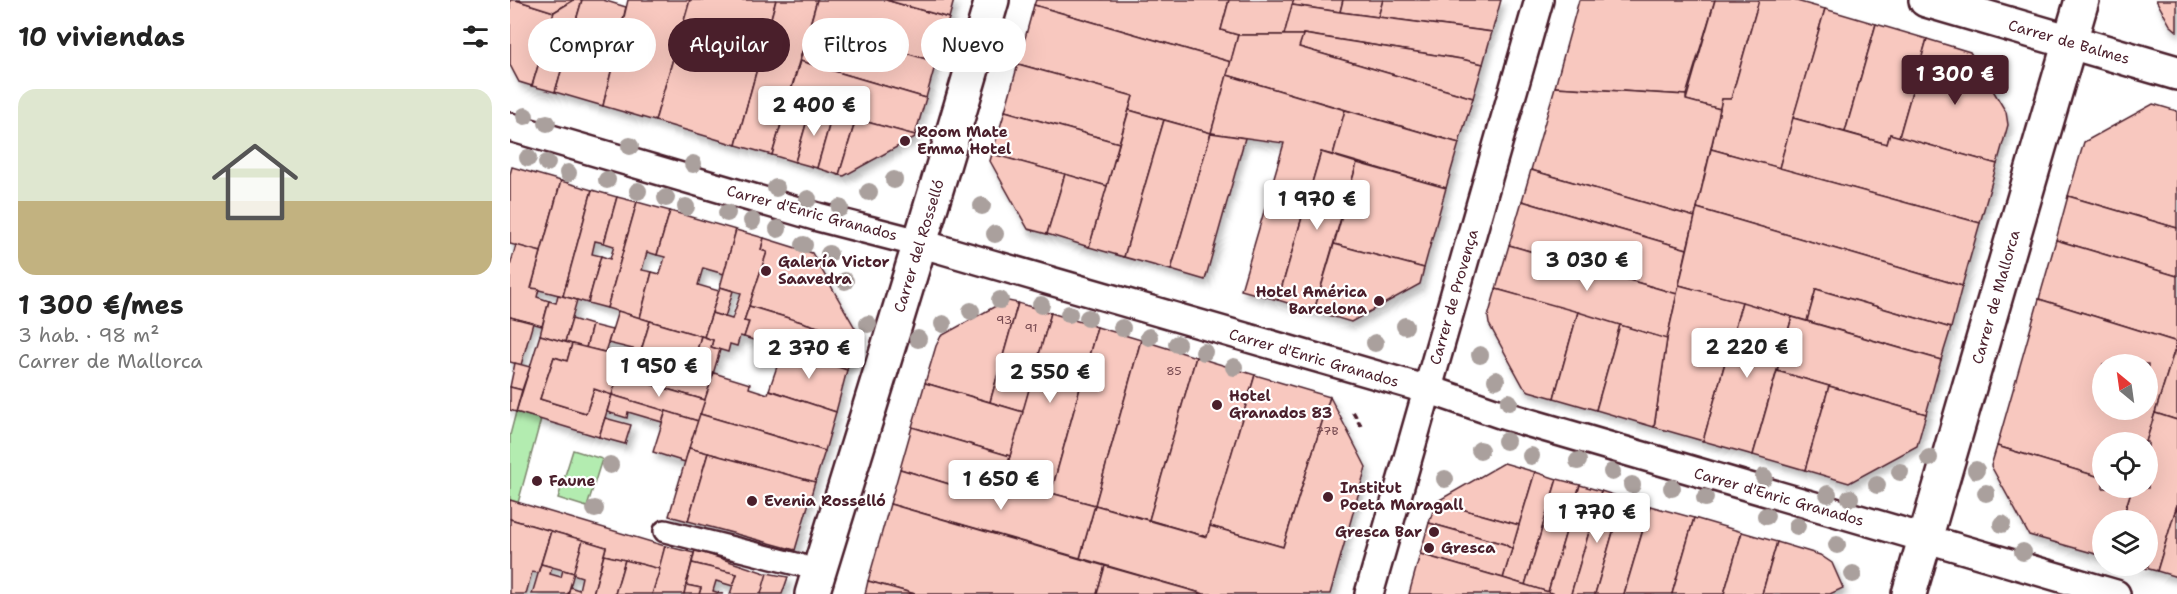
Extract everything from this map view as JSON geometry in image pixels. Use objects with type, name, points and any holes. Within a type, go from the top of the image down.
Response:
[{"type":"main road","name":"Carrer del Rosselló","points":[[806,580],[948,156],[992,0]]},
{"type":"main road","name":"Carrer de Balmes","points":[[1926,0],[2177,73]]},
{"type":"main road","name":"Carrer de Mallorca","points":[[1909,594],[2082,0]]},
{"type":"street","name":"Carrer de Provença","points":[[1370,594],[1426,390],[1539,0]]},
{"type":"street","name":"Carrer d'Enric Granados","points":[[510,127],[1426,390],[1506,417],[2116,594]]},
{"type":"street","points":[[665,531],[806,580]]},
{"type":"path","points":[[1353,412],[1361,426]]},
{"type":"green space","points":[[516,412],[541,419],[518,503],[510,500],[510,435]]},
{"type":"green space","points":[[573,450],[602,459],[587,507],[558,498]]},
{"type":"building","points":[[510,0],[554,12],[552,18],[528,18],[528,72],[536,72],[532,86],[519,82],[510,65]]},
{"type":"building","points":[[516,0],[574,0],[554,12]]},
{"type":"building","points":[[574,0],[582,0],[577,18],[552,18],[554,12]]},
{"type":"building","points":[[582,0],[603,0],[626,7],[623,18],[577,18]]},
{"type":"building","points":[[628,0],[690,0],[685,18],[668,18],[669,72],[655,121],[603,106],[611,72],[656,72],[656,18],[624,18]]},
{"type":"building","points":[[690,0],[776,0],[771,18],[685,18]]},
{"type":"building","points":[[776,0],[817,0],[812,18],[802,18],[802,52],[772,155],[736,145],[756,72],[790,72],[790,18],[771,18]]},
{"type":"building","points":[[817,0],[886,0],[949,18],[921,18],[921,58],[909,54],[909,18],[812,18]]},
{"type":"building","points":[[886,0],[954,0],[949,18]]},
{"type":"building","points":[[1036,0],[1229,0],[1221,30],[1238,35],[1231,62],[1034,5]]},
{"type":"building","points":[[1229,0],[1294,0],[1284,35],[1238,35],[1221,30]]},
{"type":"building","points":[[1294,0],[1343,0],[1340,12],[1292,5]]},
{"type":"building","points":[[1343,0],[1383,0],[1378,17],[1340,12]]},
{"type":"building","points":[[1383,0],[1501,0],[1492,32],[1378,17]]},
{"type":"building","points":[[1579,0],[1715,0],[1686,95],[1555,87]]},
{"type":"building","points":[[1715,0],[1759,0],[1731,99],[1722,99],[1720,109],[1686,100]]},
{"type":"building","points":[[1759,0],[1793,0],[1825,9],[1779,168],[1711,149],[1722,99],[1731,99]]},
{"type":"building","points":[[2156,0],[2177,0],[2177,31],[2170,25]]},
{"type":"building","points":[[1034,5],[1231,62],[1211,133],[1129,110],[1133,96],[1026,66],[1026,34]]},
{"type":"building","points":[[1292,5],[1492,32],[1483,64],[1303,34],[1284,35]]},
{"type":"building","points":[[1825,9],[1876,24],[1845,132],[1793,118]]},
{"type":"building","points":[[1876,24],[1927,39],[1899,137],[1890,134],[1887,144],[1845,132]]},
{"type":"building","points":[[1303,34],[1483,64],[1473,98],[1299,47]]},
{"type":"building","points":[[1238,35],[1303,35],[1299,47],[1473,98],[1459,143],[1227,75]]},
{"type":"building","points":[[1927,39],[1970,52],[2006,112],[2008,125],[1997,164],[1899,137]]},
{"type":"building","points":[[909,54],[921,58],[921,72],[933,72],[926,98],[837,72],[909,72]]},
{"type":"building","points":[[800,61],[802,62],[802,72],[837,72],[926,98],[915,135],[788,101]]},
{"type":"building","points":[[1026,66],[1133,96],[1119,143],[1005,111],[1016,72],[1026,72]]},
{"type":"building","points":[[536,72],[561,72],[555,92],[532,86]]},
{"type":"building","points":[[561,72],[611,72],[603,106],[555,92]]},
{"type":"building","points":[[669,72],[756,72],[736,145],[655,121]]},
{"type":"building","points":[[1227,75],[1345,110],[1333,155],[1321,152],[1278,300],[1241,290],[1284,143],[1211,133]]},
{"type":"building","points":[[1555,87],[1686,95],[1686,100],[1720,109],[1695,217],[1531,170]]},
{"type":"building","points":[[788,101],[811,107],[795,162],[772,155]]},
{"type":"building","points":[[2153,104],[2177,111],[2177,228],[2068,196],[2084,142]]},
{"type":"building","points":[[811,107],[833,112],[817,168],[795,162]]},
{"type":"building","points":[[1129,110],[1164,120],[1124,257],[1089,247]]},
{"type":"building","points":[[1345,110],[1459,143],[1446,188],[1333,155]]},
{"type":"building","points":[[1005,111],[1119,143],[1107,186],[992,154]]},
{"type":"building","points":[[833,112],[856,119],[839,175],[817,168]]},
{"type":"building","points":[[1793,118],[1887,144],[1890,134],[1997,164],[1980,223],[1779,168]]},
{"type":"building","points":[[856,119],[915,135],[915,137],[844,176],[839,175]]},
{"type":"building","points":[[1164,120],[1211,133],[1171,270],[1124,257]]},
{"type":"building","points":[[1211,133],[1245,138],[1205,280],[1171,270]]},
{"type":"building","points":[[1711,149],[1980,223],[1962,286],[1697,208]]},
{"type":"building","points":[[1321,152],[1357,163],[1314,311],[1278,300]]},
{"type":"building","points":[[992,154],[1065,174],[1047,234],[1028,229],[990,161]]},
{"type":"building","points":[[1357,163],[1446,188],[1424,268],[1334,244]]},
{"type":"building","points":[[512,167],[561,181],[541,252],[510,244],[510,174]]},
{"type":"building","points":[[1531,170],[1695,217],[1687,249],[1522,201]]},
{"type":"building","points":[[1065,174],[1107,186],[1089,247],[1047,234]]},
{"type":"building","points":[[561,181],[592,190],[563,296],[531,288]]},
{"type":"building","points":[[592,190],[617,197],[604,243],[595,241],[592,254],[601,256],[588,303],[563,296]]},
{"type":"building","points":[[2068,196],[2177,228],[2177,276],[2056,240]]},
{"type":"building","points":[[617,197],[637,202],[607,308],[588,303],[601,256],[610,259],[614,246],[604,243]]},
{"type":"building","points":[[1522,201],[1687,249],[1677,294],[1509,245]]},
{"type":"building","points":[[637,202],[670,211],[657,255],[647,252],[642,270],[652,272],[640,318],[607,308]]},
{"type":"building","points":[[1697,208],[1962,286],[1951,328],[1816,289],[1807,321],[1679,285]]},
{"type":"building","points":[[670,211],[736,230],[724,274],[703,268],[698,285],[719,291],[704,337],[640,318],[652,272],[660,274],[665,257],[657,255]]},
{"type":"building","points":[[736,230],[764,238],[761,250],[767,252],[744,321],[749,322],[744,337],[740,336],[737,346],[730,344],[728,352],[711,347],[713,340],[704,337],[712,313],[732,319],[741,293],[720,287]]},
{"type":"building","points":[[764,238],[812,253],[859,335],[857,339],[749,306],[767,252],[761,250]]},
{"type":"building","points":[[2056,240],[2177,276],[2177,342],[2039,299]]},
{"type":"building","points":[[1334,244],[1424,268],[1420,284],[1351,322],[1314,311]]},
{"type":"building","points":[[516,245],[541,252],[531,288],[539,289],[537,297],[549,301],[542,326],[510,317],[510,266]]},
{"type":"building","points":[[1509,245],[1677,294],[1667,339],[1496,289]]},
{"type":"building","points":[[1679,285],[1742,302],[1703,441],[1654,427],[1667,339]]},
{"type":"building","points":[[720,287],[733,291],[725,317],[712,313]]},
{"type":"building","points":[[1496,289],[1578,312],[1554,398],[1529,391],[1523,386],[1489,324],[1488,317]]},
{"type":"building","points":[[1816,289],[1951,328],[1941,360],[1807,321]]},
{"type":"building","points":[[558,295],[577,300],[565,342],[540,335],[549,301],[556,303]]},
{"type":"building","points":[[2039,299],[2177,342],[2158,403],[2158,354],[2092,354],[2092,420],[2153,420],[2149,432],[2092,432],[2092,475],[1997,446]]},
{"type":"building","points":[[1008,301],[1018,303],[990,402],[925,383],[941,336]]},
{"type":"building","points":[[1742,302],[1792,317],[1753,455],[1703,441]]},
{"type":"building","points":[[1018,303],[1051,313],[1023,412],[990,402]]},
{"type":"building","points":[[749,306],[857,339],[847,370],[744,337],[749,322],[744,321]]},
{"type":"building","points":[[618,311],[650,321],[641,351],[608,343]]},
{"type":"building","points":[[1578,312],[1620,325],[1596,410],[1554,398]]},
{"type":"building","points":[[1051,313],[1097,327],[1051,493],[1003,480]]},
{"type":"building","points":[[510,317],[533,323],[521,365],[510,362]]},
{"type":"building","points":[[1792,317],[1941,360],[1926,414],[1777,371]]},
{"type":"building","points":[[572,319],[592,325],[586,348],[565,342]]},
{"type":"building","points":[[650,321],[701,336],[693,365],[641,351]]},
{"type":"building","points":[[592,325],[612,330],[605,352],[586,348]]},
{"type":"building","points":[[1620,325],[1667,339],[1654,427],[1596,410]]},
{"type":"building","points":[[1097,327],[1141,340],[1095,505],[1051,493]]},
{"type":"building","points":[[540,335],[572,344],[567,361],[554,357],[540,399],[586,413],[594,389],[612,395],[599,437],[516,412]]},
{"type":"building","points":[[701,336],[713,340],[711,347],[720,350],[711,381],[690,376]]},
{"type":"building","points":[[1141,340],[1196,357],[1149,520],[1095,505]]},
{"type":"building","points":[[2177,342],[2177,420],[2158,414],[2158,403]]},
{"type":"building","points":[[572,344],[624,357],[612,395],[594,389],[586,413],[540,399],[554,357],[567,361]]},
{"type":"building","points":[[783,349],[847,370],[836,412],[769,390]]},
{"type":"building","points":[[641,351],[693,365],[690,376],[638,361]]},
{"type":"building","points":[[624,357],[711,381],[705,400],[618,375]]},
{"type":"building","points":[[1196,357],[1255,375],[1207,537],[1149,520]]},
{"type":"building","points":[[515,363],[530,367],[522,390],[510,387]]},
{"type":"building","points":[[1777,371],[1829,386],[1805,470],[1753,455]]},
{"type":"building","points":[[714,373],[750,384],[749,388],[768,394],[769,390],[836,412],[825,451],[700,414]]},
{"type":"building","points":[[618,375],[705,400],[698,421],[612,395]]},
{"type":"building","points":[[1255,375],[1330,397],[1283,547],[1210,526]]},
{"type":"building","points":[[925,383],[1023,412],[1010,456],[912,427]]},
{"type":"building","points":[[1829,386],[1926,414],[1917,446],[1849,483],[1805,470]]},
{"type":"building","points":[[510,387],[522,390],[516,412],[510,410]]},
{"type":"building","points":[[612,395],[666,411],[662,422],[628,412],[627,418],[607,412]]},
{"type":"building","name":"Institut Poeta Maragall","points":[[1330,397],[1366,467],[1330,594],[1204,594],[1080,558],[1095,505],[1207,537],[1210,526],[1283,547]]},
{"type":"building","points":[[666,411],[698,421],[685,462],[653,452]]},
{"type":"building","points":[[700,414],[825,451],[815,482],[689,448]]},
{"type":"building","points":[[2158,414],[2177,420],[2177,505],[2158,568],[2158,510],[2125,510],[2129,498],[2158,498],[2158,432],[2149,432],[2153,420],[2158,420]]},
{"type":"building","points":[[605,418],[631,425],[625,444],[599,437]]},
{"type":"building","points":[[912,427],[1010,456],[998,499],[900,469]]},
{"type":"building","points":[[1997,446],[2092,475],[2092,498],[2129,498],[2125,510],[2092,510],[2092,553],[2029,535],[1991,466]]},
{"type":"building","points":[[689,448],[708,453],[688,521],[669,516]]},
{"type":"building","name":"Evenia Rosselló","points":[[708,453],[815,482],[795,550],[688,521]]},
{"type":"building","points":[[1504,463],[1535,472],[1519,525],[1436,502]]},
{"type":"building","points":[[900,469],[998,499],[1003,480],[1095,505],[1080,558],[890,504]]},
{"type":"building","points":[[1535,472],[1557,479],[1525,585],[1503,578]]},
{"type":"building","points":[[1557,479],[1580,485],[1548,592],[1525,585]]},
{"type":"building","points":[[1580,485],[1601,491],[1571,594],[1555,594],[1548,592]]},
{"type":"building","points":[[1601,491],[1623,498],[1595,594],[1571,594]]},
{"type":"building","points":[[1623,498],[1650,506],[1624,594],[1595,594]]},
{"type":"building","points":[[510,500],[665,546],[660,569],[604,555],[606,547],[510,519]]},
{"type":"building","points":[[1436,502],[1519,525],[1512,549],[1504,544],[1429,523]]},
{"type":"building","points":[[890,504],[1105,566],[1097,594],[915,594],[868,581]]},
{"type":"building","points":[[2177,505],[2177,577],[2158,571]]},
{"type":"building","points":[[1650,506],[1694,518],[1672,594],[1624,594]]},
{"type":"building","points":[[1694,518],[1742,532],[1724,594],[1672,594]]},
{"type":"building","points":[[510,519],[551,531],[538,573],[532,572],[526,594],[510,594]]},
{"type":"building","points":[[1429,523],[1504,544],[1512,549],[1503,578],[1420,554]]},
{"type":"building","points":[[551,531],[583,540],[574,573],[541,564]]},
{"type":"building","points":[[1742,532],[1777,542],[1762,594],[1724,594]]},
{"type":"building","points":[[583,540],[606,547],[593,594],[568,594],[570,587],[579,590],[582,577],[573,574]]},
{"type":"building","points":[[1777,542],[1820,555],[1832,563],[1843,588],[1830,594],[1762,594]]},
{"type":"building","points":[[665,546],[694,553],[684,594],[652,594]]},
{"type":"building","points":[[695,550],[768,574],[761,594],[730,594],[737,574],[692,563]]},
{"type":"building","points":[[1420,554],[1503,578],[1555,594],[1409,594]]},
{"type":"building","points":[[604,555],[625,560],[615,594],[593,594]]},
{"type":"building","points":[[625,560],[660,569],[652,594],[615,594]]},
{"type":"building","points":[[692,563],[737,574],[733,586],[716,581],[713,591],[723,594],[699,594],[701,588],[686,585]]},
{"type":"building","points":[[541,564],[552,567],[550,574],[561,577],[563,570],[574,573],[568,594],[532,594]]},
{"type":"building","points":[[1105,566],[1204,594],[1097,594]]},
{"type":"building","points":[[767,573],[788,577],[782,594],[761,594]]},
{"type":"building","points":[[868,581],[915,594],[865,594]]},
{"type":"building","points":[[686,585],[701,588],[699,594],[684,594]]},
{"type":"place","name":"Room Mate Emma Hotel","points":[[905,141]]},
{"type":"place","name":"Galería Victor Saavedra","points":[[766,271]]},
{"type":"place","name":"Hotel América Barcelona","points":[[1379,301]]},
{"type":"place","name":"Hotel Granados 83","points":[[1217,405]]},
{"type":"place","name":"Faune","points":[[537,481]]},
{"type":"place","name":"Institut Poeta Maragall","points":[[1328,497]]},
{"type":"place","name":"Evenia Rosselló","points":[[752,501]]},
{"type":"place","name":"Gresca Bar","points":[[1434,532]]},
{"type":"place","name":"Gresca","points":[[1429,548]]}]
